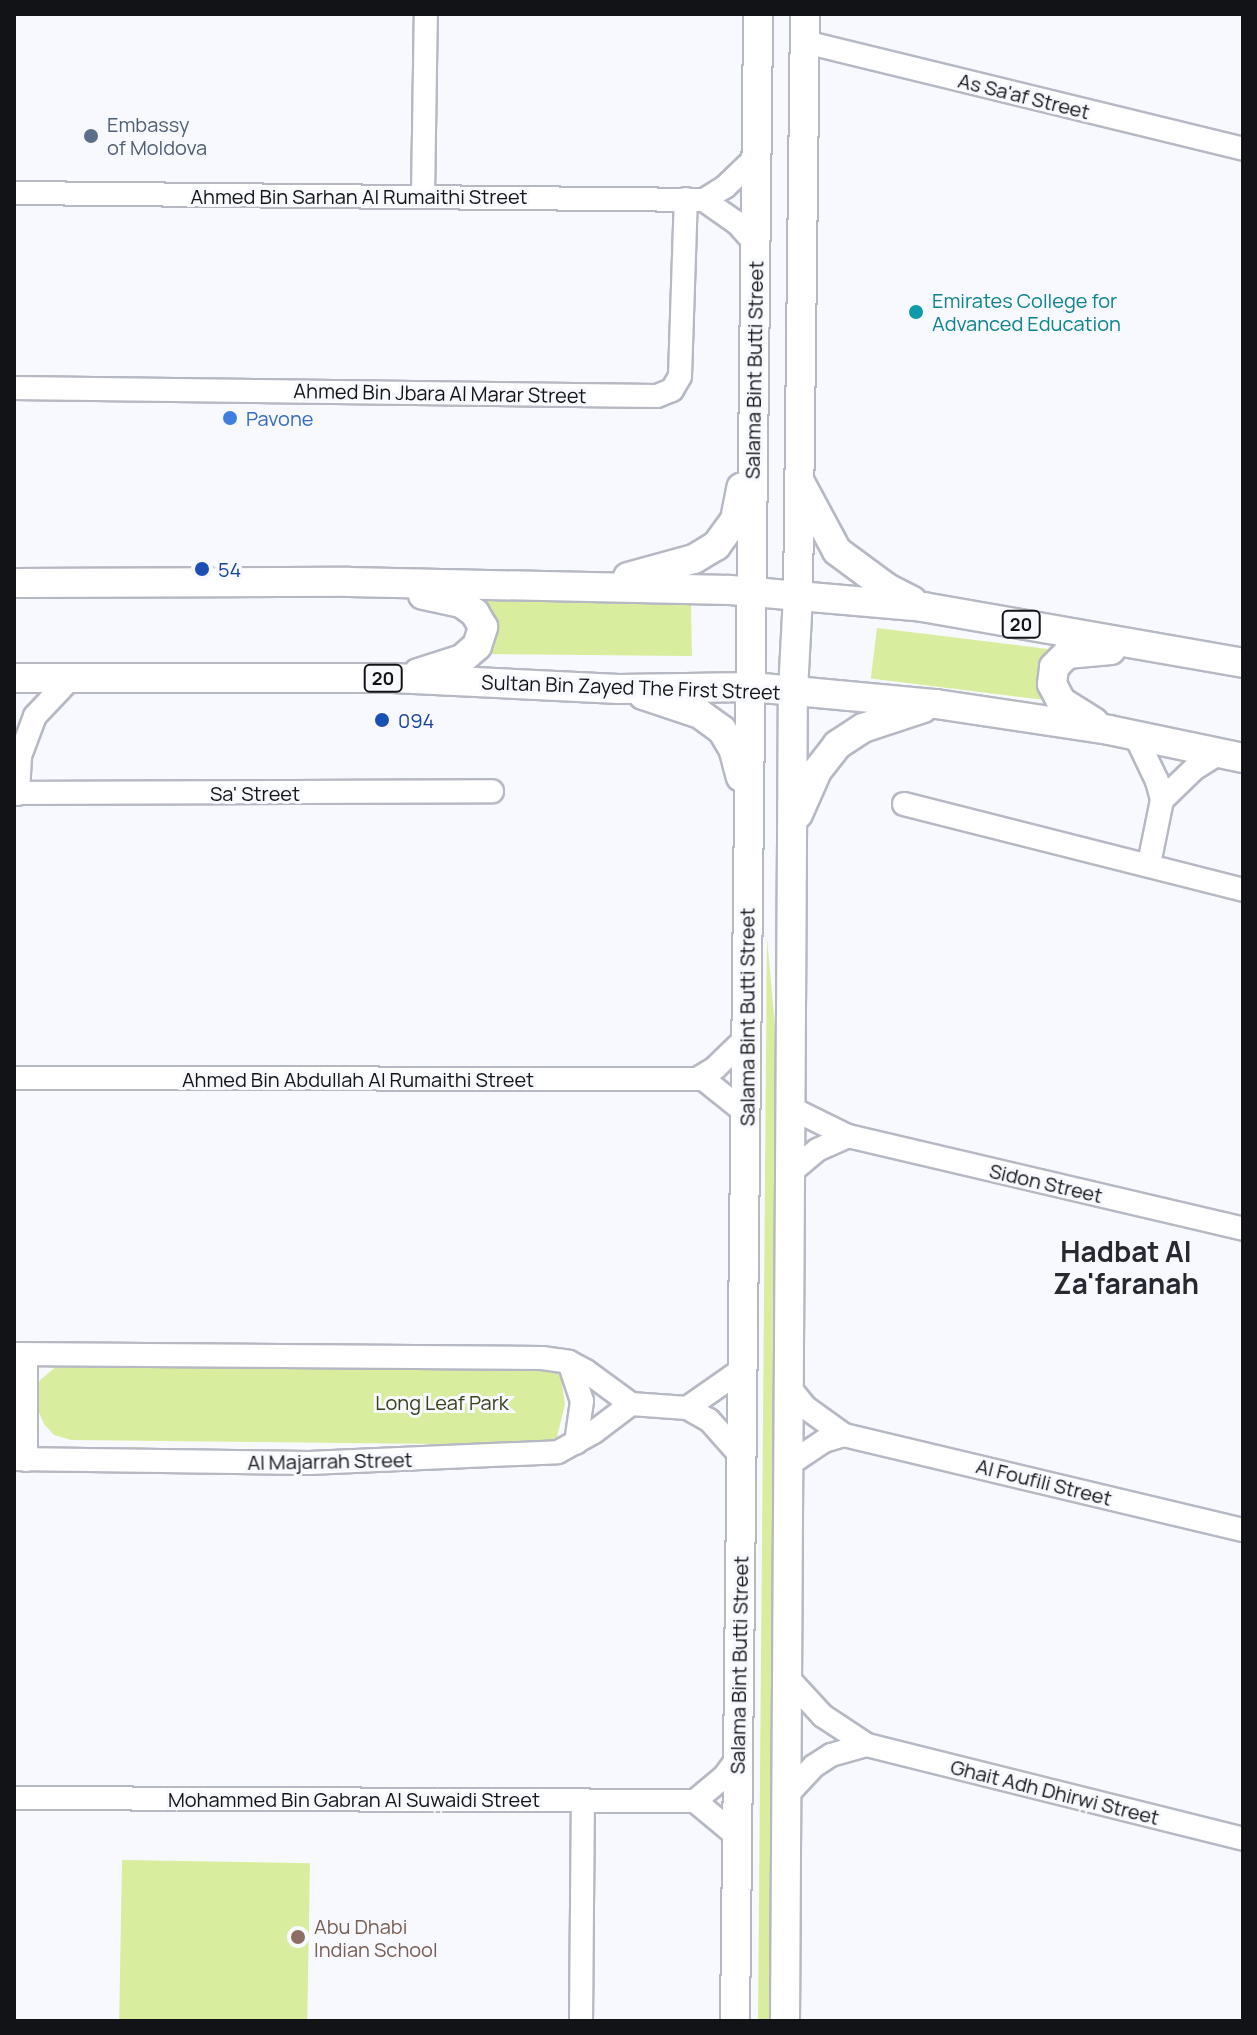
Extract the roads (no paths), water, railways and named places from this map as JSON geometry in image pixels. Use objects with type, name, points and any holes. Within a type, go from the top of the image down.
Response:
[{"type":"main road","name":"Salama Bint Butti Street","points":[[735,2021],[758,14]]},
{"type":"main road","points":[[785,2021],[793,691],[798,595],[805,14]]},
{"type":"main road","points":[[603,584],[694,559],[716,546],[735,520],[753,437]]},
{"type":"main road","points":[[800,481],[837,551],[887,588],[923,607]]},
{"type":"main road","points":[[349,582],[461,603],[475,613],[483,627],[477,646],[462,659],[393,678]]},
{"type":"main road","name":"20","points":[[14,583],[603,584],[798,595],[923,607],[1243,663]]},
{"type":"main road","points":[[1122,733],[1061,701],[1052,684],[1054,667],[1067,654],[1083,650],[1168,648]]},
{"type":"main road","name":"Sultan Bin Zayed The First Street","points":[[14,678],[393,678],[619,689],[752,687],[936,704],[1122,733],[1232,755]]},
{"type":"main road","points":[[619,689],[700,714],[722,730],[733,748],[748,801]]},
{"type":"main road","points":[[792,826],[817,771],[837,745],[863,728],[936,704]]},
{"type":"street","points":[[423,195],[426,14]]},
{"type":"street","name":"As Sa'af Street","points":[[805,42],[1243,149]]},
{"type":"street","points":[[695,200],[725,187],[756,157]]},
{"type":"street","name":"Ahmed Bin Sarhan Al Rumaithi Street","points":[[14,193],[695,200]]},
{"type":"street","points":[[695,200],[736,222],[755,243]]},
{"type":"street","name":"Ahmed Bin Jbara Al Marar Street","points":[[14,388],[657,396],[672,390],[680,376],[695,200]]},
{"type":"street","name":"Sa' Street","points":[[70,679],[48,698],[17,746],[16,794],[492,791]]},
{"type":"street","points":[[1122,733],[1157,781],[1162,800],[1149,864]]},
{"type":"street","points":[[1162,800],[1194,769],[1232,755]]},
{"type":"street","points":[[904,804],[1243,890]]},
{"type":"street","points":[[746,1113],[702,1078],[747,1037]]},
{"type":"street","name":"Ahmed Bin Abdullah Al Rumaithi Street","points":[[14,1078],[702,1078]]},
{"type":"street","name":"Sidon Street","points":[[791,1108],[848,1136],[1243,1229]]},
{"type":"street","points":[[791,1172],[817,1150],[848,1136]]},
{"type":"street","points":[[20,1460],[20,1354],[542,1358],[569,1362],[631,1404],[687,1408],[709,1420],[742,1457]]},
{"type":"street","points":[[569,1362],[582,1401],[576,1443]]},
{"type":"street","points":[[687,1408],[743,1369]]},
{"type":"street","name":"Al Foufili Street","points":[[789,1387],[805,1407],[844,1435],[1243,1530]]},
{"type":"street","name":"Al Majarrah Street","points":[[20,1460],[309,1463],[558,1452],[631,1404]]},
{"type":"street","points":[[788,1465],[824,1441],[844,1435]]},
{"type":"street","name":"Ghait Adh Dhirwi Street","points":[[787,1677],[823,1716],[867,1745],[1243,1839]]},
{"type":"street","points":[[786,1796],[814,1766],[831,1755],[867,1745]]},
{"type":"street","points":[[738,1837],[695,1801],[724,1777],[739,1756]]},
{"type":"street","name":"Mohammed Bin Gabran Al Suwaidi Street","points":[[14,1798],[695,1801]]},
{"type":"street","points":[[581,2021],[583,1801]]},
{"type":"place","name":"Embassy of Moldova","points":[[91,136]]},
{"type":"place","name":"Emirates College for Advanced Education","points":[[916,312]]},
{"type":"place","name":"Pavone","points":[[230,418]]},
{"type":"place","name":"54","points":[[202,569]]},
{"type":"place","name":"094","points":[[382,720]]},
{"type":"place","name":"Abu Dhabi Indian School","points":[[298,1937]]},
{"type":"district","name":"Hadbat Al Za'faranah","points":[[1126,1267]]},
{"type":"park label","name":"Long Leaf Park","points":[[442,1402]]}]
